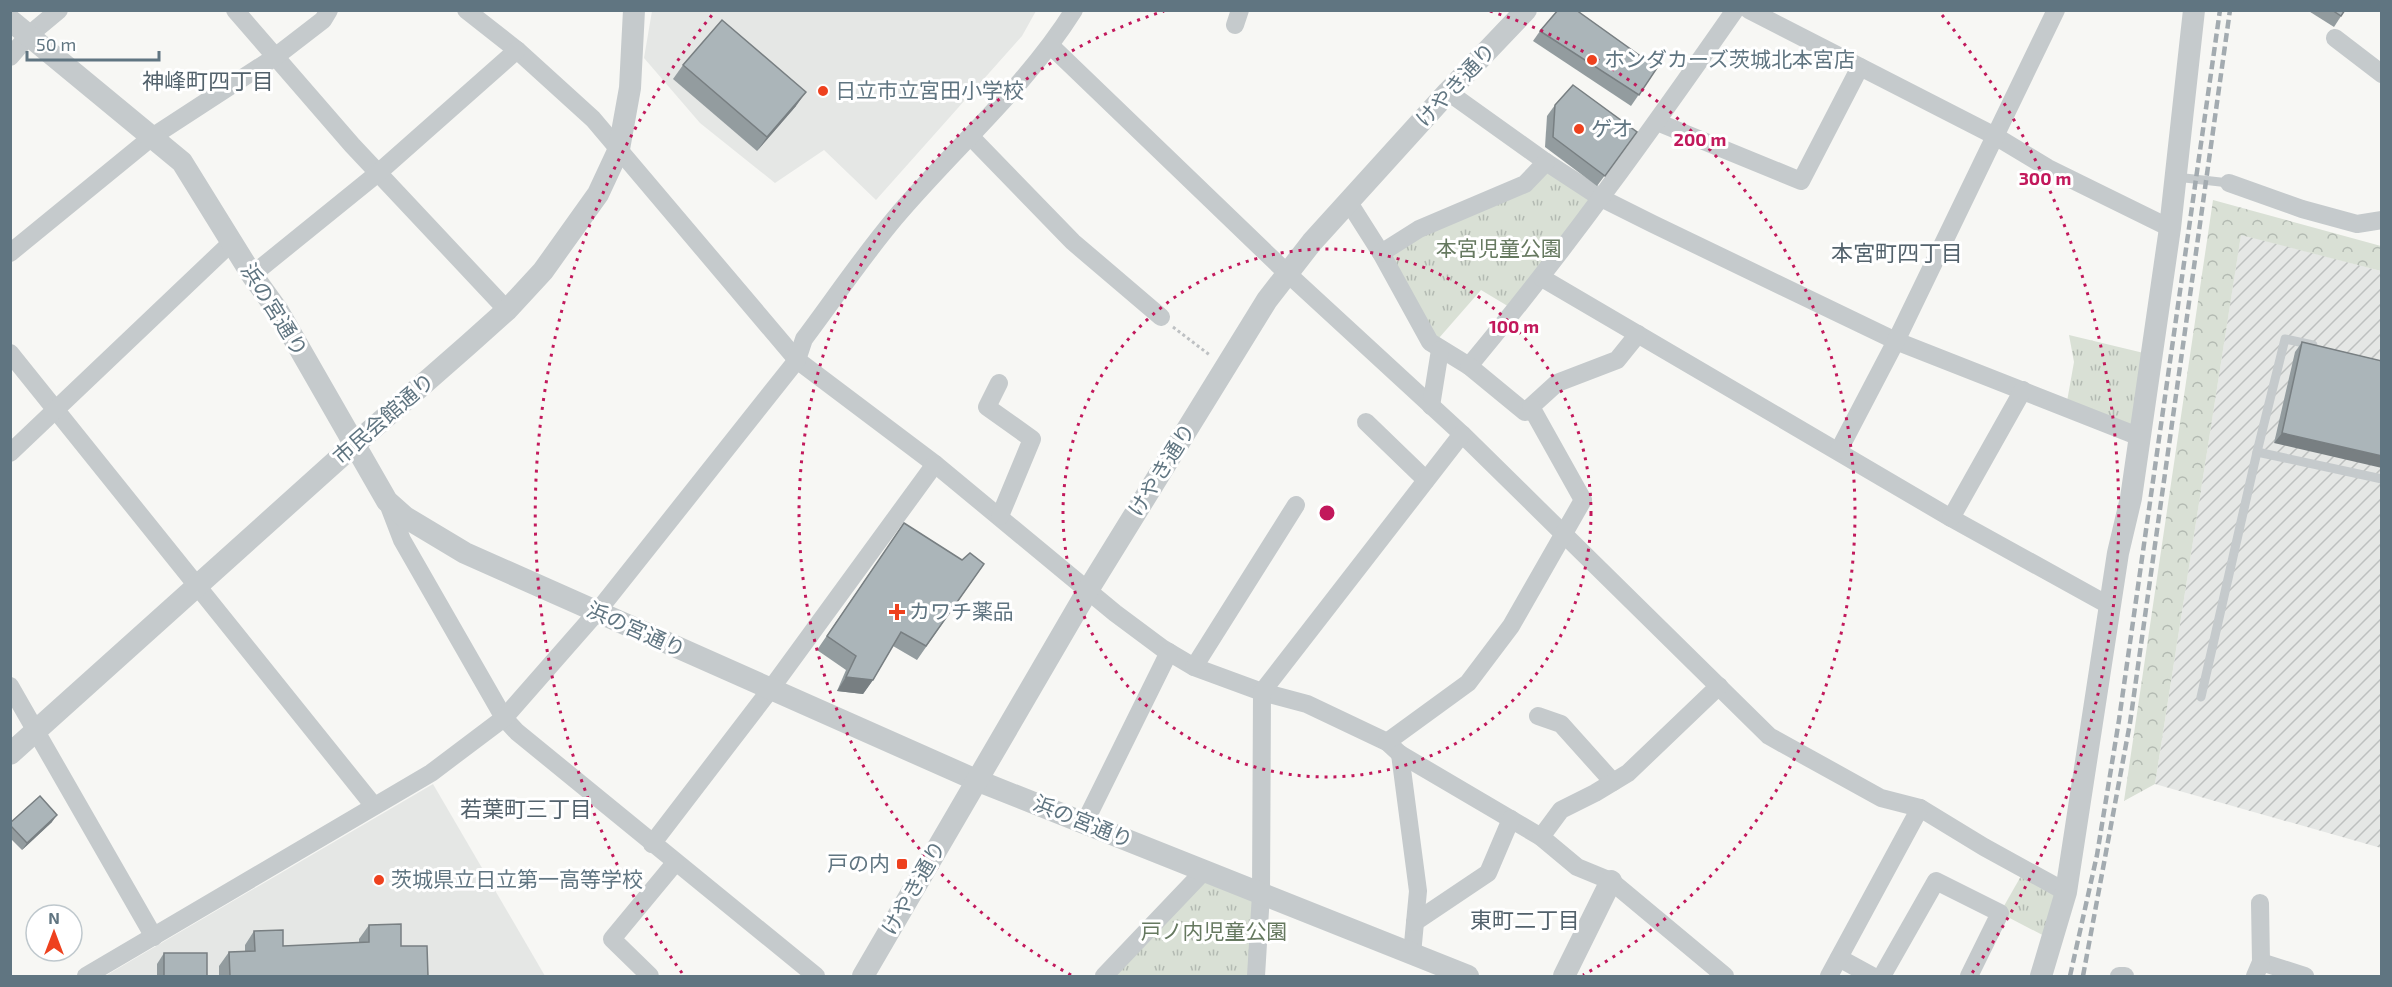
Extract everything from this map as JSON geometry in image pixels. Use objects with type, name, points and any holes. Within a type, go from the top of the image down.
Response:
[{"type":"street","points":[[10,57],[29,35],[59,10]]},
{"type":"street","points":[[235,10],[378,173],[507,310]]},
{"type":"street","points":[[10,253],[152,137],[275,57],[323,20],[329,10]]},
{"type":"street","points":[[466,10],[517,50],[593,119],[797,360],[935,464],[1115,613],[1194,667],[1262,692],[1307,704],[1394,748],[1541,837],[1577,867],[1611,881],[1725,976]]},
{"type":"street","name":"市民会館通り","points":[[10,754],[507,310],[543,271],[576,229],[598,194],[619,149],[630,88],[634,10]]},
{"type":"street","points":[[86,976],[431,773],[504,718],[597,612],[797,360],[804,339],[895,218],[971,137],[1051,46],[1074,10]]},
{"type":"street","name":"けやき通り","points":[[863,976],[1088,590],[1224,367],[1287,273],[1348,201],[1526,10]]},
{"type":"street","points":[[1469,366],[1542,278],[1657,123],[1735,10]]},
{"type":"street","points":[[1749,10],[1995,136],[2048,168],[2170,228]]},
{"type":"street","points":[[1839,450],[1896,341],[2056,10]]},
{"type":"street","points":[[2041,976],[2066,892],[2118,553],[2132,498],[2170,228],[2194,10]]},
{"type":"street","name":"浜の宮通り","points":[[10,20],[182,162],[252,275],[278,311],[387,501],[405,517],[465,553],[976,780],[1468,976]]},
{"type":"street","points":[[2335,38],[2382,74]]},
{"type":"street","points":[[1051,46],[1287,273],[1462,434],[1769,736],[1881,798],[1920,808],[1984,847],[2066,892]]},
{"type":"street","points":[[252,275],[378,173],[517,50]]},
{"type":"street","points":[[1657,123],[1801,181],[1860,67]]},
{"type":"street","points":[[1448,92],[1601,198],[1896,341],[2140,437]]},
{"type":"street","points":[[971,137],[1073,242],[1161,317]]},
{"type":"street","points":[[1381,253],[1436,221],[1525,184],[1546,162]]},
{"type":"street","points":[[2229,183],[2302,209],[2357,224],[2382,220]]},
{"type":"street","points":[[1348,201],[1381,253],[1430,342],[1469,366],[1525,412],[1557,383],[1617,360],[1638,334]]},
{"type":"street","points":[[10,453],[232,242]]},
{"type":"street","points":[[1542,278],[1839,450],[1951,518],[2110,606]]},
{"type":"street","points":[[1431,406],[1440,350]]},
{"type":"street","points":[[10,353],[374,806]]},
{"type":"street","points":[[999,383],[987,407],[1032,439],[1000,516]]},
{"type":"street","points":[[1951,518],[2023,390]]},
{"type":"street","points":[[1394,748],[1468,683],[1511,626],[1583,500],[1531,407]]},
{"type":"street","points":[[1366,422],[1426,480]]},
{"type":"street","points":[[1256,976],[1261,894],[1262,692],[1462,434]]},
{"type":"street","points":[[652,844],[770,690],[935,464]]},
{"type":"street","points":[[387,501],[402,540],[504,718],[517,732],[652,844],[816,976]]},
{"type":"street","points":[[1194,667],[1296,505]]},
{"type":"street","points":[[1085,822],[1169,652]]},
{"type":"street","points":[[10,686],[154,937]]},
{"type":"street","points":[[1541,837],[1561,810],[1613,782],[1644,758],[1719,686]]},
{"type":"street","points":[[1538,716],[1561,724],[1613,782]]},
{"type":"street","points":[[1394,748],[1418,891],[1412,954]]},
{"type":"street","points":[[1829,976],[1920,808]]},
{"type":"street","points":[[1415,922],[1488,873],[1511,819]]},
{"type":"street","points":[[650,976],[612,939],[675,863]]},
{"type":"street","points":[[1104,976],[1204,871]]},
{"type":"street","points":[[1564,976],[1611,881]]},
{"type":"street","points":[[1882,976],[1936,881],[2000,913],[1969,976]]},
{"type":"street","points":[[2260,903],[2258,969],[2305,976]]},
{"type":"street","points":[[1839,958],[1872,976]]},
{"type":"street","points":[[2119,976],[2125,976]]},
{"type":"lane","points":[[2176,177],[2229,183]]},
{"type":"lane","points":[[2201,696],[2285,339],[2328,349]]},
{"type":"lane","points":[[2257,452],[2382,479]]},
{"type":"path","points":[[1161,317],[1224,367]]},
{"type":"shaded area","name":"日立市立宮田小学校","points":[[652,11],[1036,11],[1022,36],[876,200],[824,150],[775,183],[700,123],[644,58]]},
{"type":"shaded area","points":[[2241,234],[2381,271],[2381,848],[2155,784]]},
{"type":"shaded area","name":"茨城県立日立第一高等学校","points":[[433,784],[545,976],[105,976]]},
{"type":"green space","name":"本宮児童公園","points":[[1548,171],[1590,199],[1511,308],[1481,290],[1439,338],[1426,328],[1387,257],[1425,232]]},
{"type":"green space","points":[[2213,200],[2381,246],[2381,271],[2241,235],[2155,784],[2124,801]]},
{"type":"green space","points":[[2069,335],[2152,355],[2140,437],[2066,407],[2074,362]]},
{"type":"green space","points":[[2025,869],[2066,892],[2052,940],[2000,913]]},
{"type":"green space","name":"戸ノ内児童公園","points":[[1205,879],[1261,894],[1256,976],[1106,976]]},
{"type":"building","name":"ホンダカーズ茨城北本宮店","points":[[1558,10],[1576,10],[1657,68],[1639,95],[1540,31]]},
{"type":"building","points":[[2332,10],[2345,10],[2341,16]]},
{"type":"building","points":[[722,20],[806,92],[767,137],[683,65]]},
{"type":"building","name":"ゲオ","points":[[1573,85],[1637,132],[1605,176],[1553,137],[1555,105]]},
{"type":"building","points":[[2302,342],[2382,361],[2382,456],[2282,433]]},
{"type":"building","name":"カワチ薬品","points":[[904,523],[962,560],[970,553],[984,564],[926,646],[901,632],[873,680],[846,677],[856,656],[827,636]]},
{"type":"building","points":[[40,796],[57,815],[27,843],[10,823]]},
{"type":"building","points":[[401,924],[401,946],[427,946],[428,976],[230,976],[229,952],[255,951],[254,931],[283,930],[283,946],[369,942],[369,925]]},
{"type":"building","points":[[164,953],[207,953],[207,976],[164,976]]},
{"type":"railway","points":[[2070,976],[2097,855],[2119,720],[2220,10]]},
{"type":"railway","points":[[2083,976],[2130,723],[2230,10]]},
{"type":"place","name":"ホンダカーズ茨城北本宮店","points":[[1592,60]]},
{"type":"place","name":"日立市立宮田小学校","points":[[823,91]]},
{"type":"place","name":"ゲオ","points":[[1579,129]]},
{"type":"place","name":"カワチ薬品","points":[[897,612]]},
{"type":"place","name":"戸の内","points":[[902,864]]},
{"type":"place","name":"茨城県立日立第一高等学校","points":[[379,880]]},
{"type":"district","name":"神峰町四丁目","points":[[208,81]]},
{"type":"district","name":"本宮町四丁目","points":[[1897,253]]},
{"type":"district","name":"若葉町三丁目","points":[[526,809]]},
{"type":"district","name":"東町二丁目","points":[[1525,920]]}]
